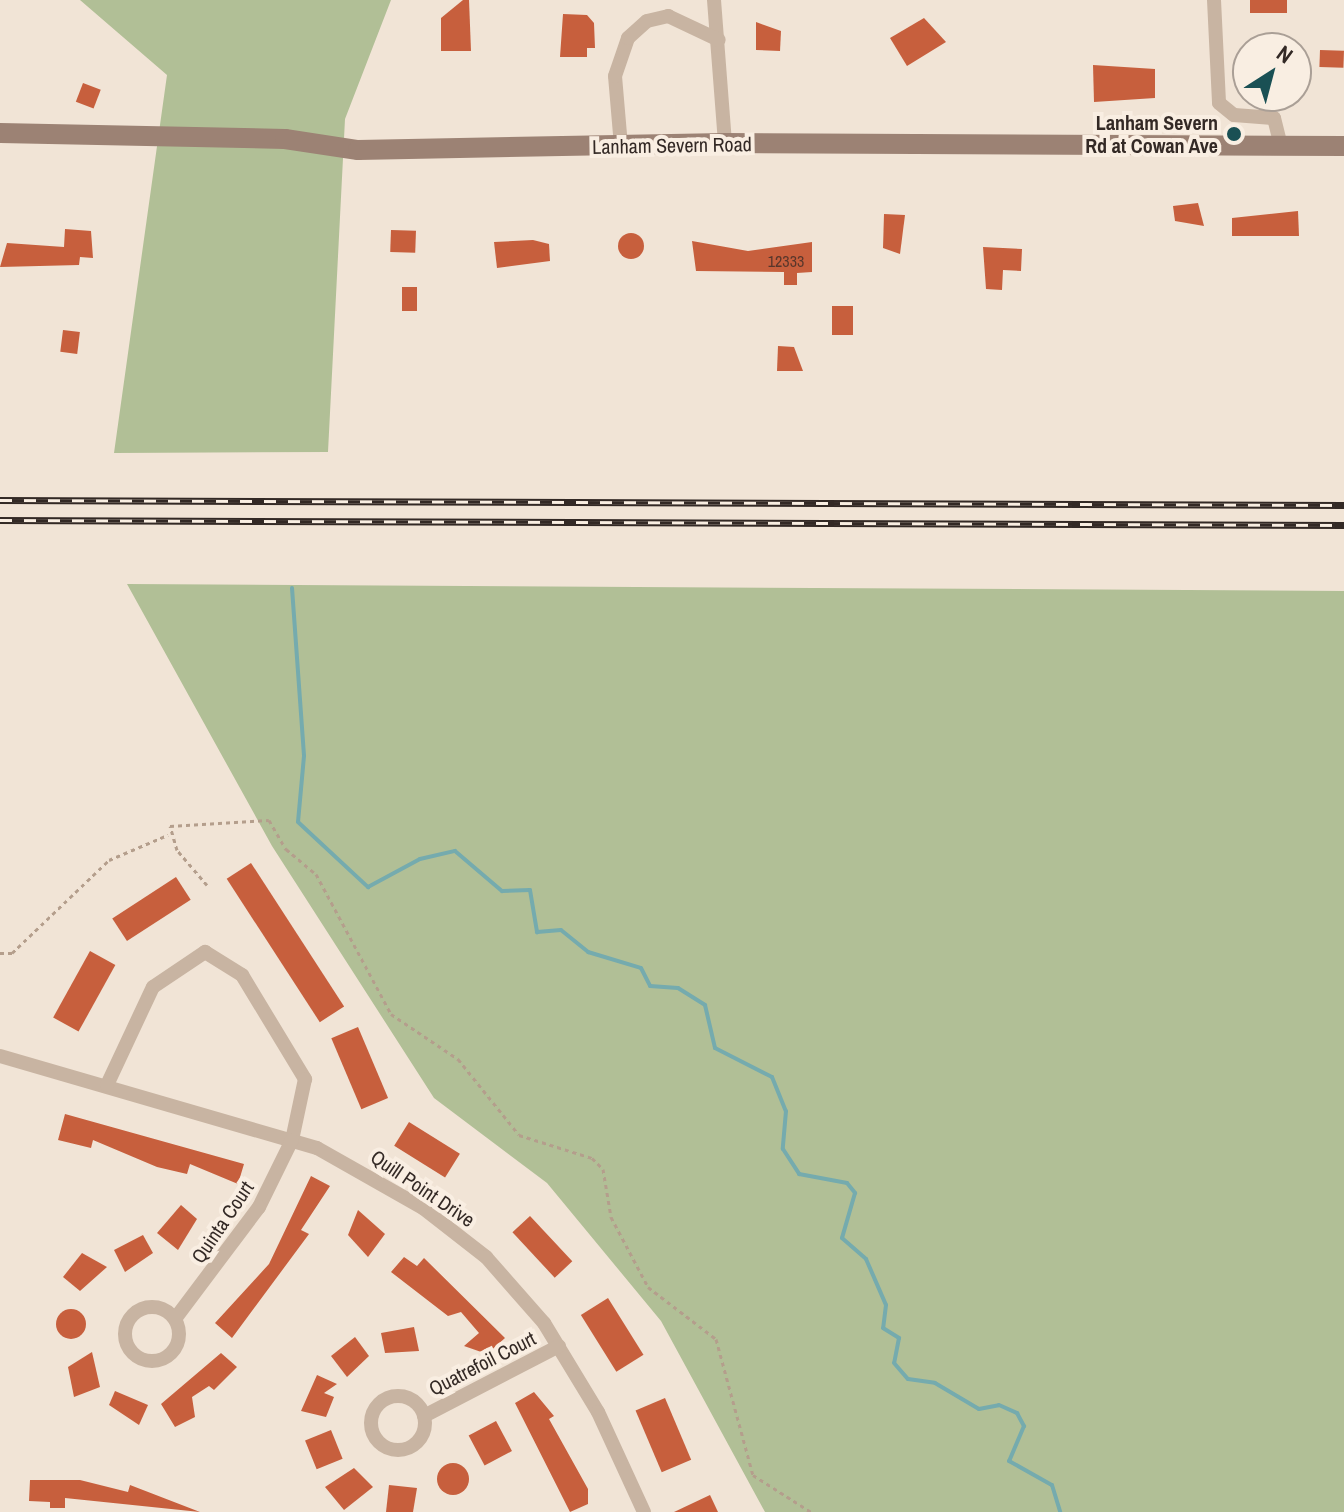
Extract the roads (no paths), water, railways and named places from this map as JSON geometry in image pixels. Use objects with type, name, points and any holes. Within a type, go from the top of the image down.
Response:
[{"type":"main road","name":"Lanham Severn Road","points":[[0,133],[285,139],[358,150],[725,143],[1344,146]]},
{"type":"street","points":[[714,0],[725,143]]},
{"type":"street","points":[[1214,0],[1219,103],[1234,115],[1274,118],[1281,146]]},
{"type":"street","points":[[621,146],[615,76],[628,38],[647,21],[668,16],[719,40]]},
{"type":"street","name":"Quinta Court","points":[[107,1085],[153,987],[191,955],[215,953],[242,975],[300,1062],[306,1092],[292,1140],[245,1229],[175,1319]]},
{"type":"street","name":"Quill Point Drive","points":[[0,1056],[292,1140],[357,1167],[455,1232],[509,1280],[559,1346],[644,1512]]},
{"type":"street","name":"Quatrefoil Court","points":[[424,1416],[559,1346]]},
{"type":"waterway","points":[[292,588],[304,756],[298,822],[368,887],[420,859],[455,851],[502,891],[530,890],[537,932],[561,930],[588,952],[641,968],[650,986],[678,988],[705,1005],[715,1048],[772,1077],[786,1111],[783,1149],[799,1174],[847,1183],[855,1193],[842,1238],[866,1259],[886,1305],[883,1328],[899,1338],[894,1363],[908,1379],[935,1383],[979,1409],[999,1405],[1017,1413],[1024,1426],[1009,1461],[1052,1485],[1060,1512]]},
{"type":"railway","points":[[0,500],[1344,505]]},
{"type":"railway","points":[[0,520],[1344,525]]},
{"type":"place","name":"Lanham Severn Rd at Cowan Ave","points":[[1234,134]]}]
